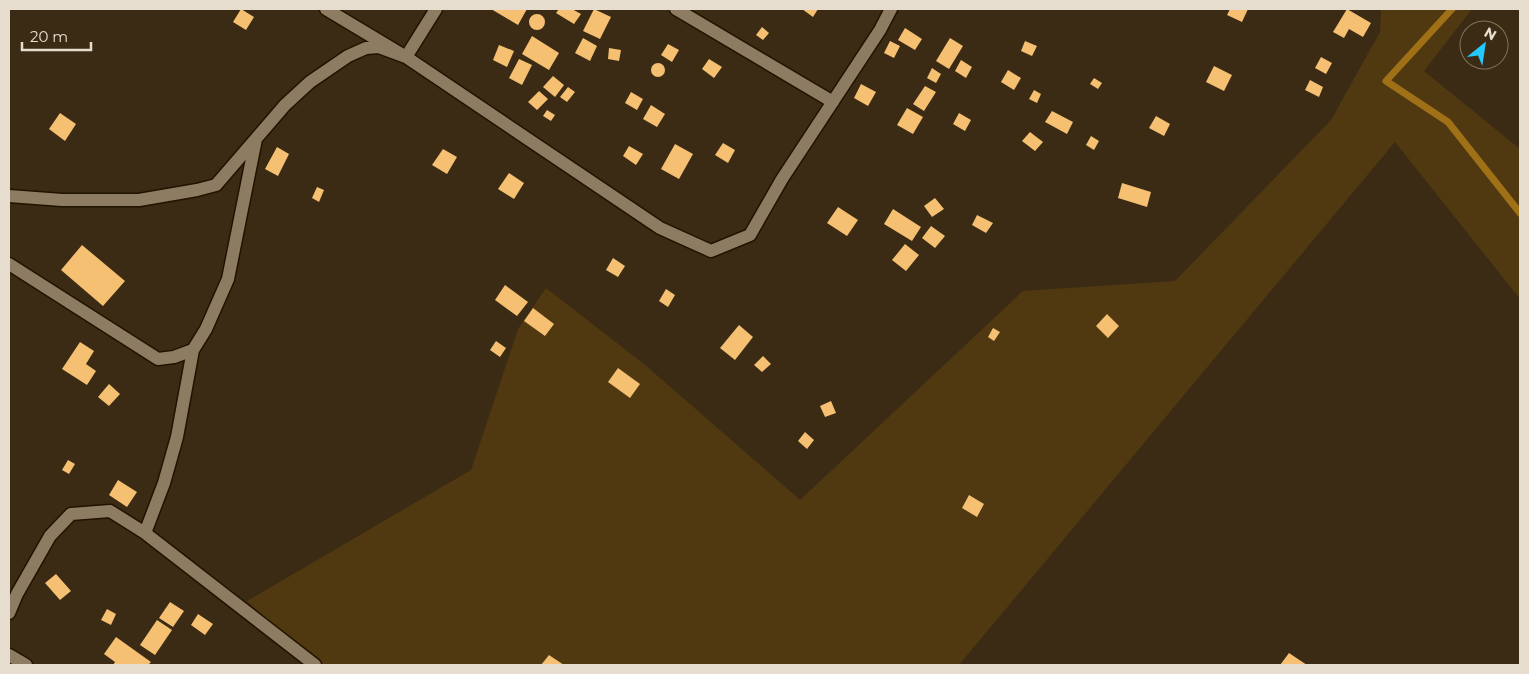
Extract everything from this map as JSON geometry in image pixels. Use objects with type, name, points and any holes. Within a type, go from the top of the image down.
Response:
[{"type":"street","points":[[326,9],[406,57],[660,228],[711,251],[750,235],[782,179],[892,9]]},
{"type":"street","points":[[406,57],[436,9]]},
{"type":"street","points":[[676,9],[833,102]]},
{"type":"street","points":[[9,196],[62,200],[139,200],[216,185],[285,105],[310,82],[348,56],[366,48],[379,47],[406,57]]},
{"type":"street","points":[[145,533],[164,483],[177,437],[193,350],[206,329],[228,279],[256,138]]},
{"type":"street","points":[[9,264],[158,359],[174,357],[193,350]]},
{"type":"street","points":[[9,613],[17,594],[50,536],[71,514],[110,511],[145,533],[315,665]]},
{"type":"street","points":[[9,655],[26,665]]},
{"type":"shaded area","points":[[1381,9],[1472,9],[1463,20],[1459,20],[1459,26],[1424,71],[1520,149],[1520,299],[1395,142],[959,665],[317,665],[247,601],[471,470],[518,329],[546,288],[644,364],[800,500],[1023,291],[1175,281],[1331,120],[1380,32]]},
{"type":"building","points":[[241,9],[254,17],[246,30],[233,22]]},
{"type":"building","points":[[491,9],[527,9],[518,25]]},
{"type":"building","points":[[559,9],[572,9],[581,14],[574,24],[556,13]]},
{"type":"building","points":[[594,9],[611,17],[600,39],[583,31]]},
{"type":"building","points":[[802,9],[818,9],[813,17]]},
{"type":"building","points":[[1230,9],[1248,9],[1242,22],[1227,15]]},
{"type":"building","points":[[1347,9],[1371,23],[1363,37],[1349,29],[1344,38],[1333,32]]},
{"type":"building","points":[[537,14],[543,16],[545,22],[543,28],[537,30],[531,28],[529,22],[531,16]]},
{"type":"building","points":[[762,27],[769,33],[763,40],[756,35]]},
{"type":"building","points":[[905,28],[922,39],[915,50],[898,40]]},
{"type":"building","points":[[532,36],[559,53],[549,70],[522,54]]},
{"type":"building","points":[[583,38],[597,46],[590,61],[575,53]]},
{"type":"building","points":[[950,38],[963,46],[949,69],[936,61]]},
{"type":"building","points":[[890,41],[900,46],[894,58],[884,53]]},
{"type":"building","points":[[1025,41],[1037,46],[1032,56],[1021,51]]},
{"type":"building","points":[[668,44],[679,50],[672,62],[661,55]]},
{"type":"building","points":[[499,45],[514,51],[507,67],[493,60]]},
{"type":"building","points":[[609,48],[621,50],[619,61],[608,59]]},
{"type":"building","points":[[1321,57],[1332,63],[1326,74],[1315,68]]},
{"type":"building","points":[[519,59],[532,65],[522,85],[509,78]]},
{"type":"building","points":[[709,59],[722,67],[714,78],[702,69]]},
{"type":"building","points":[[961,60],[972,67],[966,78],[955,71]]},
{"type":"building","points":[[658,63],[663,65],[665,70],[663,75],[658,77],[653,75],[651,70],[653,65]]},
{"type":"building","points":[[1214,66],[1232,75],[1224,91],[1206,82]]},
{"type":"building","points":[[932,68],[941,74],[936,83],[927,78]]},
{"type":"building","points":[[1008,70],[1021,78],[1014,90],[1001,82]]},
{"type":"building","points":[[553,76],[564,85],[555,97],[543,87]]},
{"type":"building","points":[[1094,78],[1102,83],[1098,89],[1090,84]]},
{"type":"building","points":[[1310,80],[1323,87],[1319,97],[1305,90]]},
{"type":"building","points":[[861,84],[876,92],[868,106],[854,98]]},
{"type":"building","points":[[925,86],[936,92],[924,111],[913,104]]},
{"type":"building","points":[[568,87],[575,92],[567,102],[560,97]]},
{"type":"building","points":[[1034,90],[1041,94],[1037,103],[1029,99]]},
{"type":"building","points":[[539,91],[548,99],[537,110],[528,102]]},
{"type":"building","points":[[631,92],[643,99],[637,110],[625,103]]},
{"type":"building","points":[[651,105],[665,114],[657,127],[643,119]]},
{"type":"building","points":[[907,108],[923,117],[913,134],[897,125]]},
{"type":"building","points":[[547,110],[555,115],[551,121],[543,116]]},
{"type":"building","points":[[1052,111],[1073,122],[1067,134],[1045,122]]},
{"type":"building","points":[[60,113],[76,124],[65,141],[49,129]]},
{"type":"building","points":[[959,113],[971,120],[965,131],[953,124]]},
{"type":"building","points":[[1156,116],[1170,124],[1164,136],[1149,128]]},
{"type":"building","points":[[1030,132],[1043,142],[1035,151],[1022,141]]},
{"type":"building","points":[[1091,136],[1099,141],[1094,150],[1086,145]]},
{"type":"building","points":[[723,143],[735,150],[728,163],[715,155]]},
{"type":"building","points":[[675,144],[693,154],[679,179],[661,169]]},
{"type":"building","points":[[629,146],[643,154],[636,165],[623,156]]},
{"type":"building","points":[[277,147],[289,154],[278,176],[265,169]]},
{"type":"building","points":[[443,149],[457,157],[447,174],[432,165]]},
{"type":"building","points":[[509,173],[524,183],[514,199],[498,189]]},
{"type":"building","points":[[1122,183],[1151,192],[1147,207],[1118,198]]},
{"type":"building","points":[[317,187],[324,190],[319,202],[312,198]]},
{"type":"building","points":[[935,198],[944,209],[932,217],[924,206]]},
{"type":"building","points":[[838,207],[858,220],[847,236],[827,223]]},
{"type":"building","points":[[893,209],[921,227],[912,241],[884,224]]},
{"type":"building","points":[[977,215],[993,223],[986,233],[972,225]]},
{"type":"building","points":[[931,226],[945,236],[935,248],[922,238]]},
{"type":"building","points":[[905,244],[919,255],[906,271],[892,260]]},
{"type":"building","points":[[82,245],[125,281],[103,306],[61,270]]},
{"type":"building","points":[[613,258],[625,266],[618,277],[606,270]]},
{"type":"building","points":[[505,285],[528,302],[517,316],[495,300]]},
{"type":"building","points":[[666,289],[675,295],[668,307],[659,301]]},
{"type":"building","points":[[533,308],[554,324],[545,336],[524,321]]},
{"type":"building","points":[[1107,314],[1119,326],[1108,338],[1096,326]]},
{"type":"building","points":[[739,325],[753,337],[735,360],[720,348]]},
{"type":"building","points":[[993,328],[1000,332],[994,341],[988,337]]},
{"type":"building","points":[[496,341],[506,348],[500,357],[490,350]]},
{"type":"building","points":[[80,342],[94,351],[86,364],[96,371],[87,385],[62,369]]},
{"type":"building","points":[[763,356],[771,364],[762,372],[754,365]]},
{"type":"building","points":[[618,368],[640,384],[630,398],[608,382]]},
{"type":"building","points":[[109,384],[120,394],[109,406],[98,397]]},
{"type":"building","points":[[831,401],[836,413],[825,417],[820,406]]},
{"type":"building","points":[[805,432],[814,440],[807,449],[798,441]]},
{"type":"building","points":[[68,460],[75,464],[69,474],[62,470]]},
{"type":"building","points":[[118,480],[137,492],[127,507],[109,495]]},
{"type":"building","points":[[969,495],[984,504],[977,517],[962,508]]},
{"type":"building","points":[[56,574],[71,591],[60,600],[45,583]]},
{"type":"building","points":[[170,602],[184,611],[173,627],[159,618]]},
{"type":"building","points":[[107,609],[116,614],[111,625],[101,620]]},
{"type":"building","points":[[198,614],[213,624],[205,635],[191,625]]},
{"type":"building","points":[[157,620],[172,630],[155,655],[140,645]]},
{"type":"building","points":[[116,637],[151,662],[148,665],[113,665],[115,662],[104,654]]},
{"type":"building","points":[[1289,653],[1307,665],[1280,665]]},
{"type":"building","points":[[549,655],[564,665],[541,665]]},
{"type":"waterway","points":[[1452,9],[1386,81],[1448,122],[1520,213]]}]
